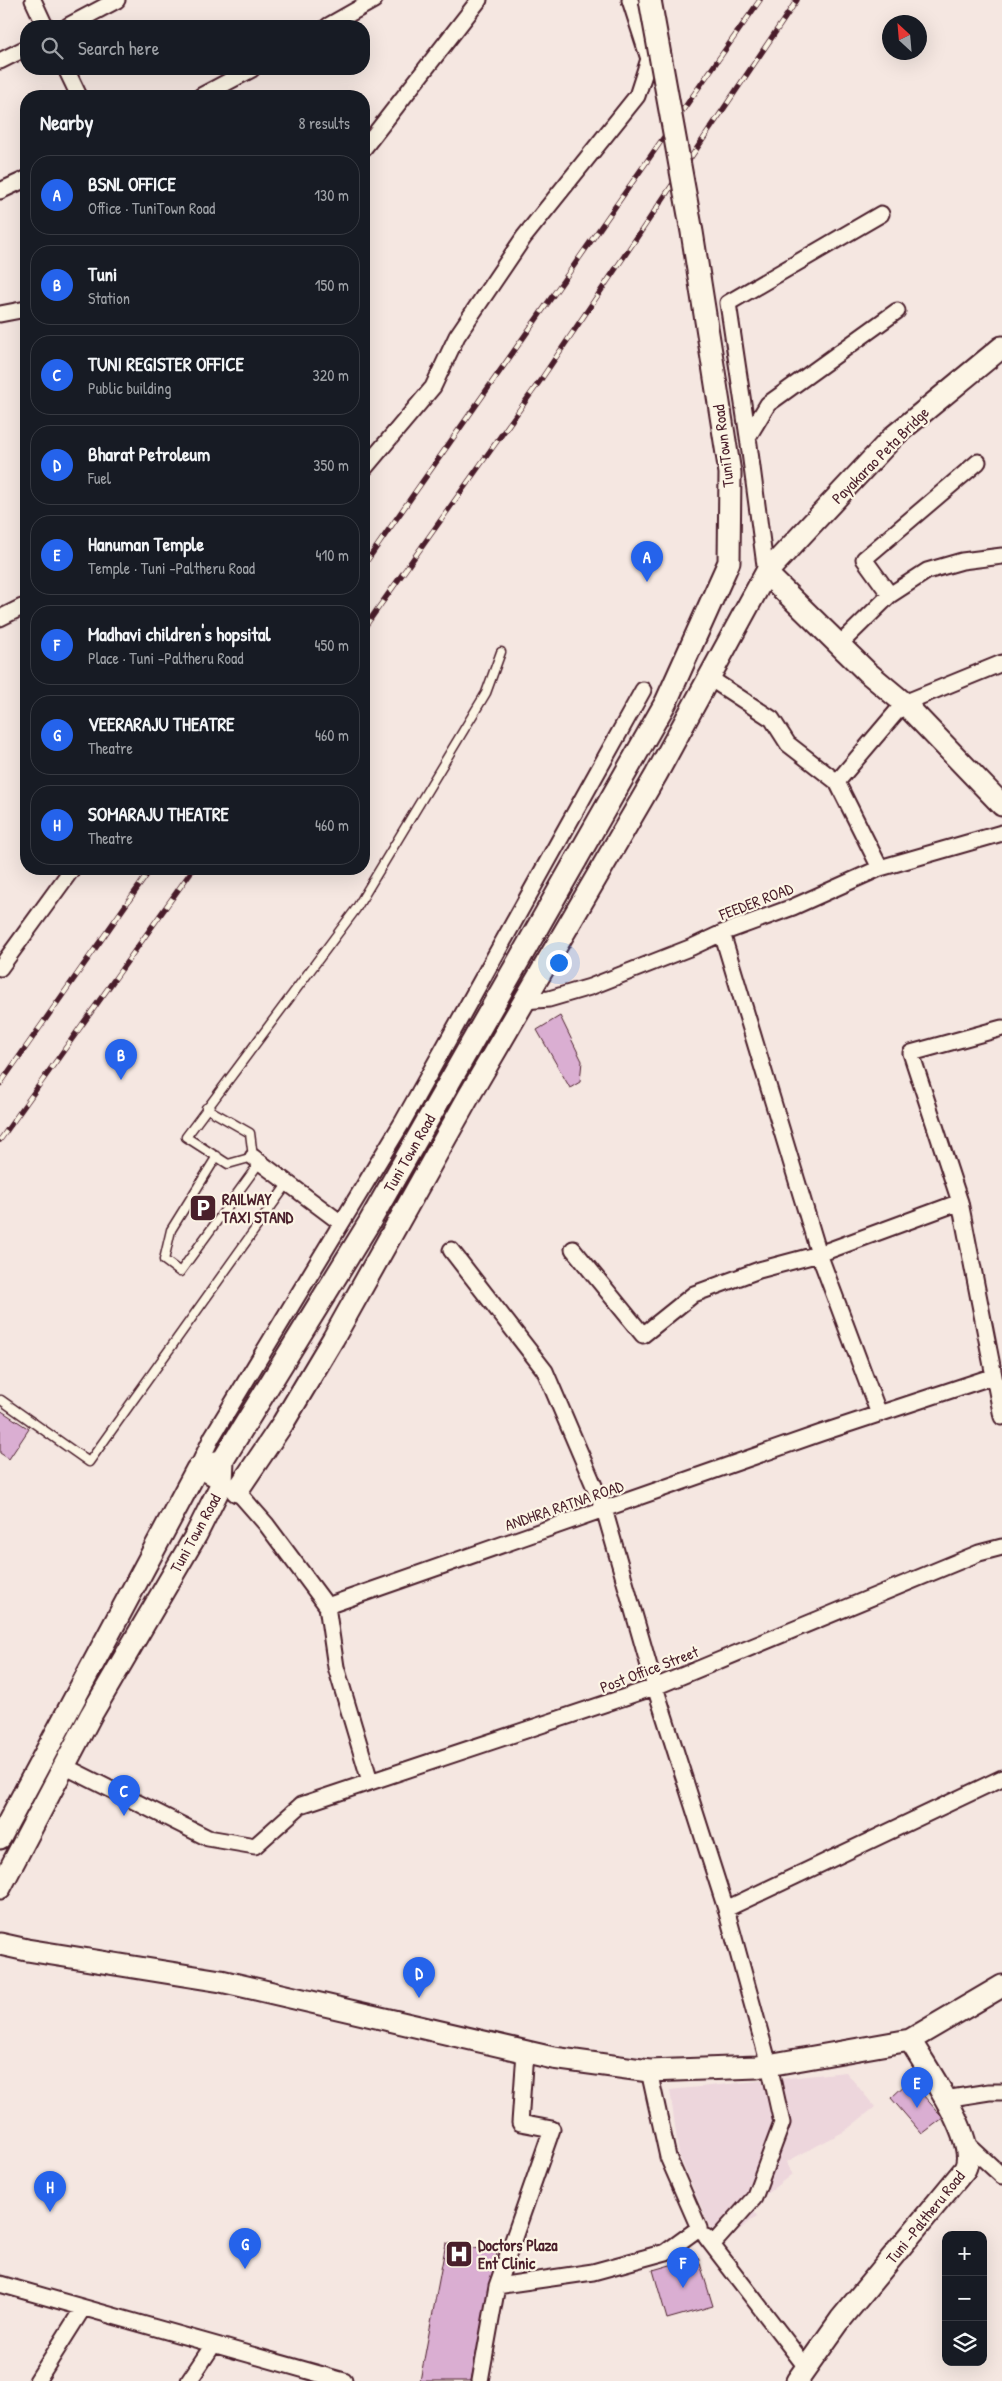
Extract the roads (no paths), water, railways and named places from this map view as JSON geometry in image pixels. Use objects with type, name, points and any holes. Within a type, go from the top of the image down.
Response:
[{"type":"street","points":[[33,0],[42,20]]},
{"type":"street","points":[[79,20],[117,0]]},
{"type":"street","points":[[339,20],[374,0]]},
{"type":"street","points":[[370,140],[478,0]]},
{"type":"street","points":[[370,462],[433,387],[457,336],[524,237],[637,96],[649,59],[630,0]]},
{"type":"street","name":"TuniTown Road","points":[[576,860],[666,702],[728,562],[730,473],[692,232],[650,0]]},
{"type":"street","points":[[0,61],[20,51]]},
{"type":"street","points":[[69,75],[76,90]]},
{"type":"street","points":[[212,90],[241,75]]},
{"type":"street","points":[[0,192],[20,182]]},
{"type":"street","points":[[881,214],[728,302],[766,573],[867,672],[904,703],[1002,805]]},
{"type":"street","points":[[0,314],[20,310]]},
{"type":"street","points":[[748,437],[768,404],[897,311]]},
{"type":"street","name":"Payakarao Peta Bridge","points":[[230,1487],[283,1423],[332,1340],[524,1002],[656,775],[766,573],[894,436],[1002,347]]},
{"type":"street","points":[[890,595],[864,559],[978,462]]},
{"type":"street","points":[[839,645],[890,595],[927,571],[962,561],[1002,556]]},
{"type":"street","points":[[0,618],[20,608]]},
{"type":"street","points":[[837,782],[904,703],[1002,663]]},
{"type":"street","points":[[708,677],[772,719],[788,744],[837,782],[880,868]]},
{"type":"street","points":[[370,1781],[336,1667],[327,1606],[266,1524],[230,1487],[198,1469],[212,1437],[421,1089],[643,690]]},
{"type":"street","name":"FEEDER ROAD","points":[[524,1002],[549,999],[590,987],[692,947],[722,933],[793,907],[880,868],[1002,833]]},
{"type":"street","name":"Tuni Town Road","points":[[0,1838],[198,1469],[223,1460],[235,1441],[369,1223],[576,860]]},
{"type":"street","points":[[0,968],[68,875]]},
{"type":"street","points":[[722,933],[819,1254],[879,1414]]},
{"type":"street","points":[[1002,1028],[912,1053],[960,1202],[1002,1417]]},
{"type":"street","points":[[256,1160],[341,1223]]},
{"type":"street","points":[[573,1249],[643,1335],[694,1294],[759,1270],[819,1254],[960,1202]]},
{"type":"street","points":[[451,1250],[545,1371],[604,1509],[656,1687],[726,1909],[769,2065],[782,2123],[754,2198],[712,2245]]},
{"type":"street","name":"ANDHRA RATNA ROAD","points":[[327,1606],[879,1414],[994,1376]]},
{"type":"street","name":"Tuni Town Road","points":[[0,1888],[96,1706],[196,1535],[230,1487],[223,1460]]},
{"type":"street","name":"Post Office Street","points":[[64,1766],[208,1838],[255,1846],[301,1805],[656,1687],[979,1553],[1002,1547]]},
{"type":"street","points":[[726,1909],[1002,1778]]},
{"type":"street","points":[[0,1944],[221,1981],[553,2058],[649,2072],[757,2067],[910,2040],[1002,1986]]},
{"type":"street","name":"Tuni -Paltheru Road","points":[[802,2374],[841,2319],[965,2169],[969,2161],[962,2128],[910,2040]]},
{"type":"street","points":[[480,2381],[497,2286],[552,2129],[520,2123],[525,2052]]},
{"type":"street","points":[[649,2072],[668,2157],[699,2228],[802,2374]]},
{"type":"street","points":[[945,2099],[989,2092],[1002,2092]]},
{"type":"street","points":[[965,2142],[1002,2176]]},
{"type":"street","points":[[497,2286],[593,2272],[666,2252],[699,2228]]},
{"type":"street","points":[[0,2284],[344,2381]]},
{"type":"street","points":[[37,2381],[83,2308]]},
{"type":"street","points":[[190,2381],[213,2344]]},
{"type":"lane","points":[[256,1160],[228,1164],[186,1137],[356,909],[486,693],[500,652]]},
{"type":"lane","points":[[206,1108],[250,1133],[256,1160],[180,1272],[164,1260],[171,1230],[217,1156]]},
{"type":"lane","points":[[1,1400],[89,1462],[288,1183]]},
{"type":"railway","points":[[370,556],[760,0]]},
{"type":"railway","points":[[370,620],[542,378],[797,0]]},
{"type":"railway","points":[[0,1084],[147,875]]},
{"type":"railway","points":[[0,1140],[189,875]]},
{"type":"place","name":"BSNL OFFICE","points":[[647,582]]},
{"type":"place","name":"Tuni","points":[[121,1080]]},
{"type":"place","name":"RAILWAY TAXI STAND","points":[[203,1208]]},
{"type":"place","name":"TUNI REGISTER OFFICE","points":[[124,1816]]},
{"type":"place","name":"Bharat Petroleum","points":[[419,1998]]},
{"type":"place","name":"Hanuman Temple","points":[[917,2108]]},
{"type":"place","name":"SOMARAJU THEATRE","points":[[50,2212]]},
{"type":"place","name":"Doctors Plaza Ent Clinic","points":[[459,2254]]},
{"type":"place","name":"VEERARAJU THEATRE","points":[[245,2269]]},
{"type":"place","name":"Madhavi children's hopsital","points":[[683,2288]]}]
